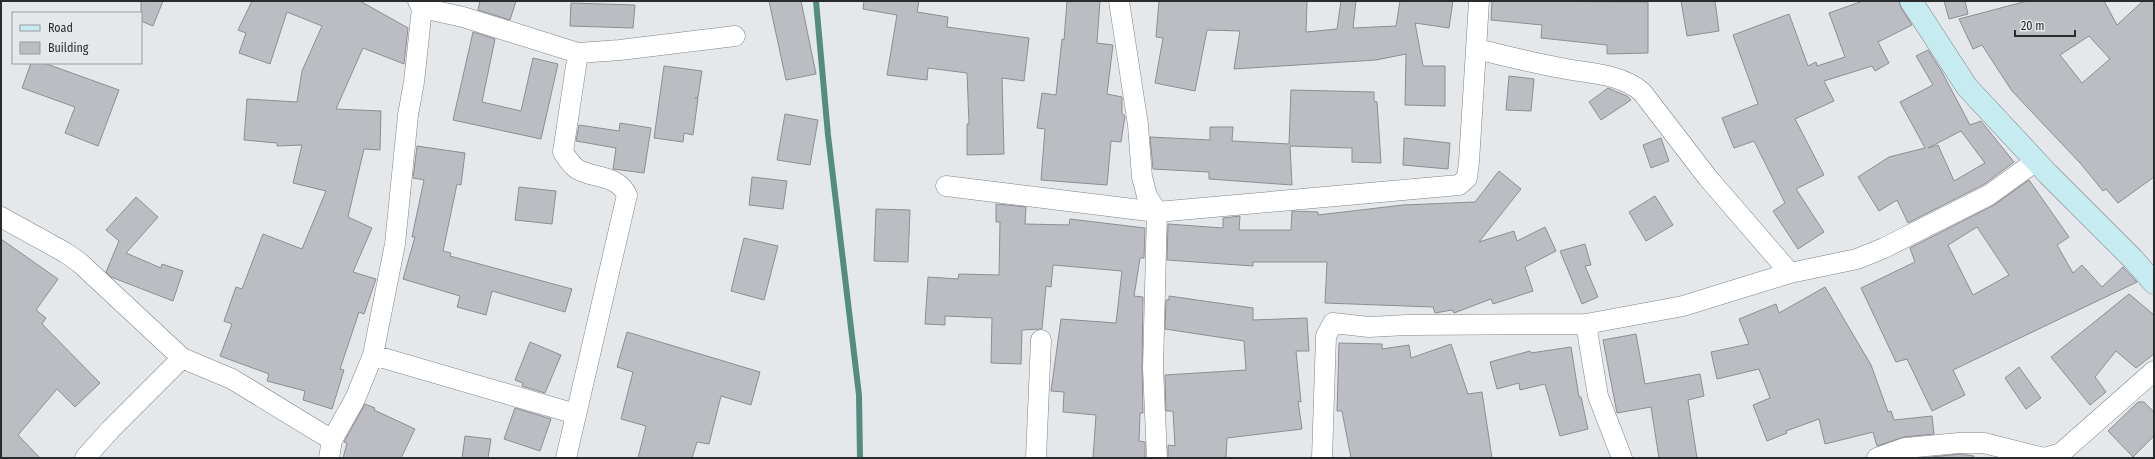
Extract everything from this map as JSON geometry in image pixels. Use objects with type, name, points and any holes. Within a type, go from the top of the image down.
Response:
[{"type":"street","points":[[1119,1],[1138,126],[1142,177],[1147,196],[1157,212],[1153,368],[1157,458]]},
{"type":"street","points":[[946,186],[1157,212],[1459,185],[1467,178],[1477,49],[1479,1]]},
{"type":"street","points":[[1912,1],[1967,87],[2036,161],[2154,282]]},
{"type":"street","points":[[1,217],[66,253],[80,263],[182,358],[232,379],[330,449],[355,399],[374,355],[395,244],[408,115],[414,82],[420,4],[464,9],[578,53],[620,50],[735,36]]},
{"type":"street","points":[[1477,49],[1560,68],[1620,78],[1633,85],[1642,92],[1708,178],[1790,273]]},
{"type":"street","points":[[566,458],[626,194],[623,187],[610,179],[578,169],[568,160],[563,152],[578,53]]},
{"type":"street","points":[[1322,458],[1326,336],[1333,323],[1387,327],[1407,325],[1586,324],[1683,306],[1790,273],[1857,259],[1884,248],[1989,195],[2036,161]]},
{"type":"street","points":[[1586,324],[1598,396],[1622,458]]},
{"type":"street","points":[[1036,458],[1041,340]]},
{"type":"street","points":[[374,355],[576,414]]},
{"type":"street","points":[[85,458],[110,430],[182,358]]},
{"type":"street","points":[[1877,458],[1905,448],[1959,443],[1984,443],[2044,458],[2061,453],[2154,371]]},
{"type":"building","points":[[141,1],[163,1],[153,26],[142,21]]},
{"type":"building","points":[[252,1],[360,1],[408,28],[404,64],[363,48],[336,109],[381,111],[380,150],[364,149],[348,217],[372,228],[353,272],[376,279],[364,314],[359,312],[340,369],[344,370],[332,409],[303,400],[305,391],[267,381],[269,374],[220,356],[232,324],[224,321],[236,287],[242,289],[263,234],[302,249],[326,191],[293,183],[302,145],[277,146],[277,143],[244,140],[247,99],[297,102],[302,71],[322,26],[287,12],[270,64],[239,53],[246,33],[238,30]]},
{"type":"building","points":[[480,1],[516,1],[510,20],[478,10]]},
{"type":"building","points":[[769,1],[801,1],[816,74],[786,80]]},
{"type":"building","points":[[864,1],[919,1],[917,12],[948,17],[947,27],[1029,38],[1024,81],[1002,78],[1004,154],[967,155],[967,124],[969,124],[967,73],[928,68],[927,80],[887,75],[897,15],[863,9]]},
{"type":"building","points":[[1067,1],[1100,1],[1097,43],[1113,45],[1107,94],[1122,97],[1122,113],[1125,116],[1121,142],[1111,141],[1107,185],[1041,180],[1045,129],[1037,128],[1042,93],[1056,95],[1062,39],[1064,40]]},
{"type":"building","points":[[1159,1],[1304,1],[1307,2],[1306,32],[1337,29],[1341,1],[1356,1],[1353,28],[1396,26],[1400,1],[1453,1],[1449,28],[1415,23],[1423,66],[1445,66],[1445,106],[1405,105],[1406,54],[1376,60],[1234,69],[1240,31],[1207,30],[1195,91],[1155,83],[1163,38],[1156,37]]},
{"type":"building","points":[[1492,1],[1648,2],[1648,53],[1607,54],[1607,45],[1541,38],[1542,25],[1491,20]]},
{"type":"building","points":[[1681,1],[1715,1],[1719,31],[1687,36]]},
{"type":"building","points":[[1863,1],[1899,1],[1901,8],[1912,25],[1878,42],[1889,63],[1875,71],[1872,66],[1824,81],[1834,101],[1795,119],[1824,175],[1796,189],[1824,232],[1798,249],[1773,211],[1785,203],[1754,141],[1734,148],[1722,118],[1758,104],[1733,35],[1789,14],[1808,66],[1816,62],[1817,66],[1845,57],[1829,13]]},
{"type":"building","points":[[1944,1],[1965,1],[1968,14],[1949,19]]},
{"type":"building","points":[[2027,1],[2104,1],[2117,25],[2143,1],[2154,1],[2154,177],[2118,203],[2106,189],[2103,191],[2081,164],[2012,91],[1982,45],[1973,49],[1959,19]],"holes":[[[2089,36],[2110,59],[2082,83],[2060,55]]]},
{"type":"building","points":[[571,3],[635,5],[633,28],[570,26]]},
{"type":"building","points":[[473,32],[495,39],[482,102],[521,111],[533,58],[558,64],[541,139],[453,120]]},
{"type":"building","points":[[1928,50],[1942,72],[1970,125],[1981,121],[2014,162],[1983,185],[1908,223],[1897,200],[1879,211],[1858,177],[1889,157],[1925,148],[1900,102],[1933,85],[1916,56]],"holes":[[[1961,131],[1985,163],[1954,181],[1938,145],[1928,148]]]},
{"type":"building","points":[[31,64],[47,64],[119,90],[98,146],[65,133],[75,107],[22,88]]},
{"type":"building","points":[[664,66],[702,71],[698,97],[695,98],[698,98],[693,135],[684,133],[683,142],[654,138]]},
{"type":"building","points":[[1509,76],[1534,79],[1531,111],[1506,110]]},
{"type":"building","points":[[1608,88],[1627,96],[1631,100],[1601,120],[1589,102]]},
{"type":"building","points":[[1291,90],[1374,92],[1374,101],[1377,102],[1381,163],[1352,162],[1352,148],[1290,146],[1292,185],[1209,179],[1209,172],[1153,169],[1150,137],[1210,140],[1210,127],[1233,127],[1232,141],[1289,144]]},
{"type":"building","points":[[785,114],[818,120],[810,165],[777,160]]},
{"type":"building","points":[[620,123],[651,128],[644,173],[613,169],[616,148],[576,141],[579,125],[619,131]]},
{"type":"building","points":[[1404,138],[1450,143],[1448,169],[1403,165]]},
{"type":"building","points":[[1661,138],[1669,161],[1651,168],[1643,145]]},
{"type":"building","points":[[417,146],[465,153],[461,185],[457,184],[443,251],[451,253],[450,256],[572,289],[565,312],[492,291],[486,315],[457,307],[460,296],[403,279],[415,237],[412,237],[424,180],[413,178]]},
{"type":"building","points":[[1499,171],[1521,189],[1479,242],[1514,231],[1517,241],[1545,227],[1556,251],[1525,267],[1533,291],[1493,304],[1491,299],[1454,313],[1452,310],[1435,313],[1433,307],[1325,303],[1327,262],[1253,262],[1253,266],[1167,260],[1168,224],[1223,228],[1223,218],[1240,216],[1239,230],[1291,230],[1292,211],[1318,212],[1318,215],[1403,205],[1475,202]]},
{"type":"building","points":[[752,177],[787,181],[783,209],[749,205]]},
{"type":"building","points":[[2029,180],[2069,237],[2057,245],[2073,273],[2082,265],[2102,287],[2123,267],[2137,282],[1953,370],[1965,395],[1932,411],[1907,359],[1896,362],[1861,288],[1915,262],[1910,248],[1994,205]],"holes":[[[1977,227],[2009,275],[1973,295],[1948,245]]]},
{"type":"building","points":[[519,187],[556,191],[552,224],[515,220]]},
{"type":"building","points":[[1655,196],[1673,225],[1646,241],[1629,212]]},
{"type":"building","points":[[136,197],[158,217],[126,253],[161,268],[162,264],[183,271],[173,301],[111,277],[106,272],[119,241],[106,230]]},
{"type":"building","points":[[996,204],[1026,207],[1025,224],[1069,225],[1070,219],[1145,228],[1144,258],[1140,258],[1134,296],[1143,297],[1143,413],[1140,413],[1139,441],[1145,442],[1145,458],[1093,458],[1096,415],[1063,412],[1064,392],[1051,391],[1061,319],[1116,323],[1122,271],[1053,265],[1051,287],[1046,286],[1042,329],[1022,330],[1021,364],[991,363],[992,318],[945,316],[945,325],[925,324],[928,277],[958,279],[959,274],[999,275],[1000,222],[996,222]]},
{"type":"building","points":[[876,209],[910,210],[908,262],[874,261]]},
{"type":"building","points":[[744,238],[778,246],[764,300],[731,291]]},
{"type":"building","points":[[1,239],[58,279],[36,310],[46,318],[42,324],[100,383],[75,407],[57,389],[18,435],[40,458],[1,458]]},
{"type":"building","points":[[1585,244],[1591,265],[1585,266],[1598,297],[1582,304],[1560,251]]},
{"type":"building","points":[[1825,287],[1871,365],[1888,412],[1891,411],[1894,420],[1932,416],[1934,434],[1904,437],[1877,446],[1873,432],[1825,444],[1819,419],[1786,431],[1787,433],[1767,441],[1753,405],[1770,398],[1759,369],[1717,379],[1711,352],[1749,344],[1739,319],[1776,304],[1779,313]]},
{"type":"building","points":[[2129,294],[2154,315],[2154,354],[2136,368],[2116,351],[2095,377],[2106,392],[2090,405],[2051,357]]},
{"type":"building","points":[[1169,296],[1253,308],[1253,320],[1307,318],[1309,351],[1296,351],[1301,402],[1298,401],[1302,429],[1227,438],[1226,458],[1168,458],[1168,445],[1175,446],[1173,411],[1166,411],[1165,375],[1246,370],[1244,341],[1165,329],[1166,300],[1169,300]]},
{"type":"building","points":[[627,332],[760,372],[751,405],[721,396],[709,444],[697,442],[692,458],[638,458],[646,426],[621,419],[633,372],[617,367]]},
{"type":"building","points":[[1636,334],[1645,384],[1700,374],[1704,396],[1688,400],[1697,458],[1659,458],[1651,407],[1617,413],[1603,340]]},
{"type":"building","points":[[530,342],[561,355],[545,393],[522,386],[523,383],[515,380]]},
{"type":"building","points":[[1339,343],[1382,344],[1382,349],[1409,345],[1411,358],[1451,344],[1468,394],[1482,392],[1492,458],[1351,458],[1342,411],[1337,411]]},
{"type":"building","points":[[1571,347],[1579,397],[1581,397],[1588,429],[1560,436],[1545,384],[1520,390],[1519,383],[1497,389],[1490,362],[1530,351],[1531,353]]},
{"type":"building","points":[[2019,367],[2041,398],[2026,409],[2005,378]]},
{"type":"building","points":[[2138,402],[2144,402],[2154,412],[2154,436],[2133,457],[2108,431]]},
{"type":"building","points":[[365,404],[375,408],[374,410],[415,429],[401,458],[343,458],[347,443],[344,442]]},
{"type":"building","points":[[515,408],[551,419],[540,451],[504,439]]},
{"type":"building","points":[[465,436],[491,439],[488,458],[462,458]]},
{"type":"building","points":[[1960,454],[1974,456],[1973,458],[1922,458]]},
{"type":"waterway","points":[[816,1],[828,135],[859,395],[860,458]]}]
